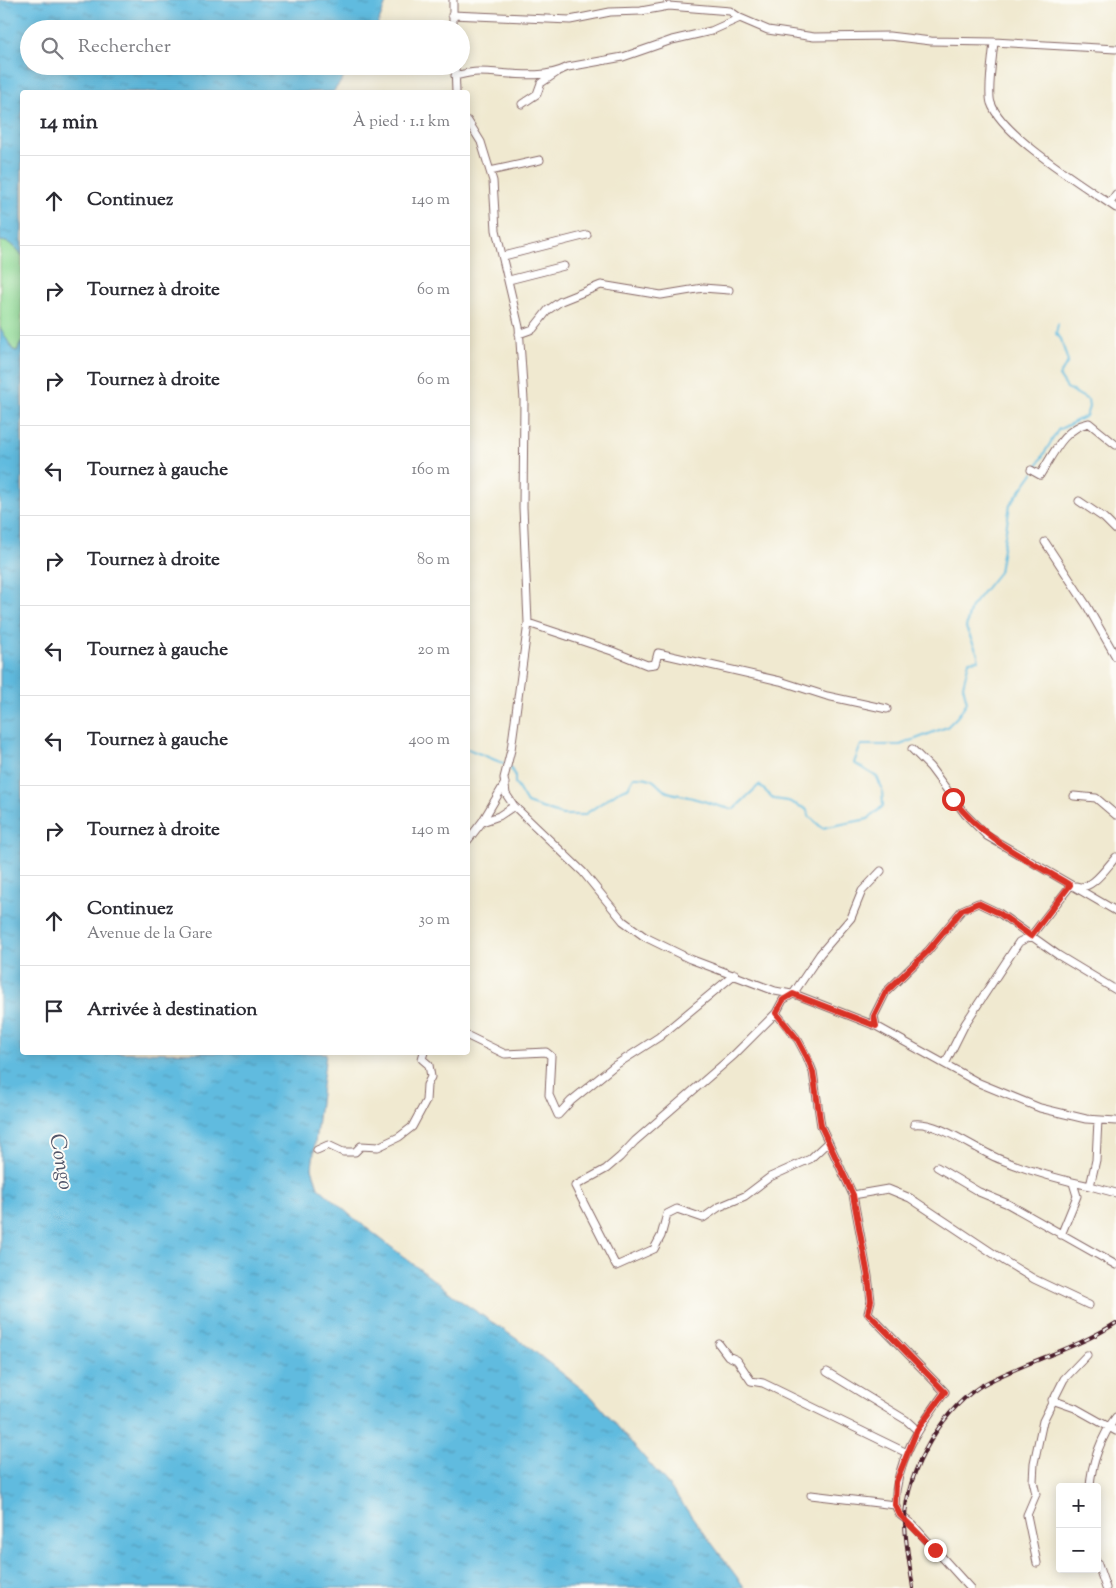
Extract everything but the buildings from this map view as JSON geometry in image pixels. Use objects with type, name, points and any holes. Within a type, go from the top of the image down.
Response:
[{"type":"street","points":[[452,20],[453,0]]},
{"type":"street","points":[[452,15],[570,20],[610,12],[641,11],[669,6],[730,11],[740,18],[768,30],[814,37],[889,36],[931,41],[994,42],[1116,49]]},
{"type":"street","points":[[522,104],[536,94],[541,83],[568,67],[623,57],[672,40],[711,31],[740,18]]},
{"type":"street","points":[[994,42],[990,102],[1010,130],[1032,149],[1113,206],[1116,194]]},
{"type":"street","points":[[470,73],[520,75],[561,71]]},
{"type":"street","points":[[456,90],[455,76],[460,75]]},
{"type":"street","points":[[470,124],[481,142],[490,171],[494,193],[496,230],[504,256],[519,334],[524,400],[524,507],[528,623],[507,765],[506,794],[514,806],[583,872],[611,909],[633,929],[690,959],[735,974],[775,991],[793,994],[876,1026],[979,1083],[1040,1108],[1098,1120],[1116,1121]]},
{"type":"street","points":[[490,171],[540,160]]},
{"type":"street","points":[[504,256],[587,235]]},
{"type":"street","points":[[509,280],[564,266]]},
{"type":"street","points":[[519,334],[533,329],[548,310],[561,301],[601,285],[661,294],[703,288],[729,290]]},
{"type":"street","points":[[1031,470],[1040,475],[1063,439],[1076,426],[1089,423],[1116,446]]},
{"type":"street","points":[[1079,501],[1104,518],[1116,530]]},
{"type":"street","points":[[1045,542],[1087,606],[1116,656]]},
{"type":"street","points":[[528,623],[595,645],[647,665],[655,664],[658,653],[780,681],[827,696],[887,709]]},
{"type":"street","points":[[912,749],[930,767],[964,814],[987,836],[1116,911]]},
{"type":"street","points":[[470,837],[482,822],[505,783]]},
{"type":"street","points":[[1074,796],[1096,798],[1116,815]]},
{"type":"street","points":[[482,822],[500,816],[514,806]]},
{"type":"street","points":[[1070,885],[1081,888],[1088,886],[1116,857]]},
{"type":"street","points":[[827,1143],[810,1159],[770,1177],[745,1196],[719,1207],[703,1218],[677,1209],[667,1214],[661,1236],[654,1248],[616,1266],[575,1186],[606,1169],[620,1157],[635,1141],[734,1055],[776,1013],[783,1000],[793,994],[820,954],[851,918],[862,891],[881,871]]},
{"type":"street","points":[[945,1064],[965,1024],[1019,942],[1031,936],[1070,885]]},
{"type":"street","points":[[876,1026],[874,1016],[886,992],[928,951],[962,910],[978,903],[1116,990]]},
{"type":"street","points":[[470,1037],[505,1054],[546,1052],[552,1056],[549,1095],[558,1115],[571,1101],[614,1066],[634,1051],[659,1038],[735,974]]},
{"type":"street","points":[[776,1013],[798,1040],[807,1057],[814,1081],[821,1126],[827,1143],[853,1195],[868,1276],[871,1301],[868,1313],[945,1392],[917,1430],[896,1482],[895,1505],[900,1515],[912,1525],[970,1588]]},
{"type":"street","points":[[317,1150],[328,1145],[343,1152],[355,1152],[361,1146],[378,1146],[399,1138],[412,1127],[426,1101],[427,1085],[430,1077],[429,1065],[422,1059],[423,1055]]},
{"type":"street","points":[[1090,1186],[1096,1160],[1098,1120]]},
{"type":"street","points":[[914,1124],[922,1123],[938,1129],[1001,1160],[1073,1183],[1116,1193]]},
{"type":"street","points":[[937,1167],[979,1192],[1008,1204],[1116,1265]]},
{"type":"street","points":[[1061,1235],[1078,1196],[1073,1183]]},
{"type":"street","points":[[853,1195],[888,1189],[910,1198],[1034,1279],[1089,1305]]},
{"type":"street","points":[[719,1344],[728,1356],[737,1360],[751,1381],[763,1383],[789,1394],[846,1425],[907,1453]]},
{"type":"street","points":[[1037,1562],[1027,1515],[1036,1494],[1033,1481],[1037,1447],[1043,1420],[1064,1380],[1088,1355]]},
{"type":"street","points":[[827,1372],[906,1420],[917,1430]]},
{"type":"street","points":[[1052,1400],[1074,1408],[1116,1431]]},
{"type":"street","points":[[1090,1483],[1091,1473],[1108,1428],[1116,1417]]},
{"type":"street","points":[[810,1495],[895,1505]]},
{"type":"street","points":[[1101,1573],[1106,1588]]},
{"type":"green space","points":[[0,241],[7,242],[20,253],[20,345],[17,351],[13,350],[0,327]]},
{"type":"water","points":[[0,0],[387,0],[379,20],[20,20],[20,75],[346,75],[335,90],[20,90],[20,253],[7,242],[0,241]]},
{"type":"water","name":"Congo","points":[[0,327],[13,350],[17,351],[20,345],[20,1055],[326,1055],[312,1168],[318,1187],[350,1215],[458,1299],[530,1348],[591,1396],[670,1487],[745,1588],[0,1588]]},
{"type":"waterway","points":[[1035,469],[1058,430],[1086,416],[1089,407],[1088,400],[1067,388],[1059,376],[1068,362],[1061,339],[1056,334],[1058,324]]},
{"type":"waterway","points":[[510,767],[515,776],[515,783],[527,803],[562,815],[584,815],[619,791],[628,788],[634,777],[642,777],[652,780],[668,792],[734,809],[759,785],[774,799],[788,801],[806,809],[810,817],[822,828],[868,819],[883,806],[882,789],[877,777],[854,763],[861,745],[900,745],[947,727],[958,716],[967,702],[963,686],[969,661],[978,660],[978,654],[966,628],[971,607],[999,572],[1010,505],[1033,473]]},
{"type":"waterway","points":[[470,750],[505,764]]},
{"type":"railway","points":[[913,1588],[905,1528],[907,1501],[920,1461],[930,1441],[943,1422],[972,1392],[988,1382],[1085,1340],[1116,1323]]},
{"type":"route","points":[[935,1550],[900,1515],[895,1505],[896,1482],[917,1430],[945,1392],[868,1313],[871,1301],[868,1276],[853,1195],[827,1143],[821,1126],[813,1072],[807,1057],[798,1040],[776,1013],[783,1000],[793,994],[876,1026],[874,1016],[886,992],[928,951],[962,910],[971,905],[978,903],[999,913],[1031,936],[1070,885],[987,836],[964,814],[953,799]]}]
